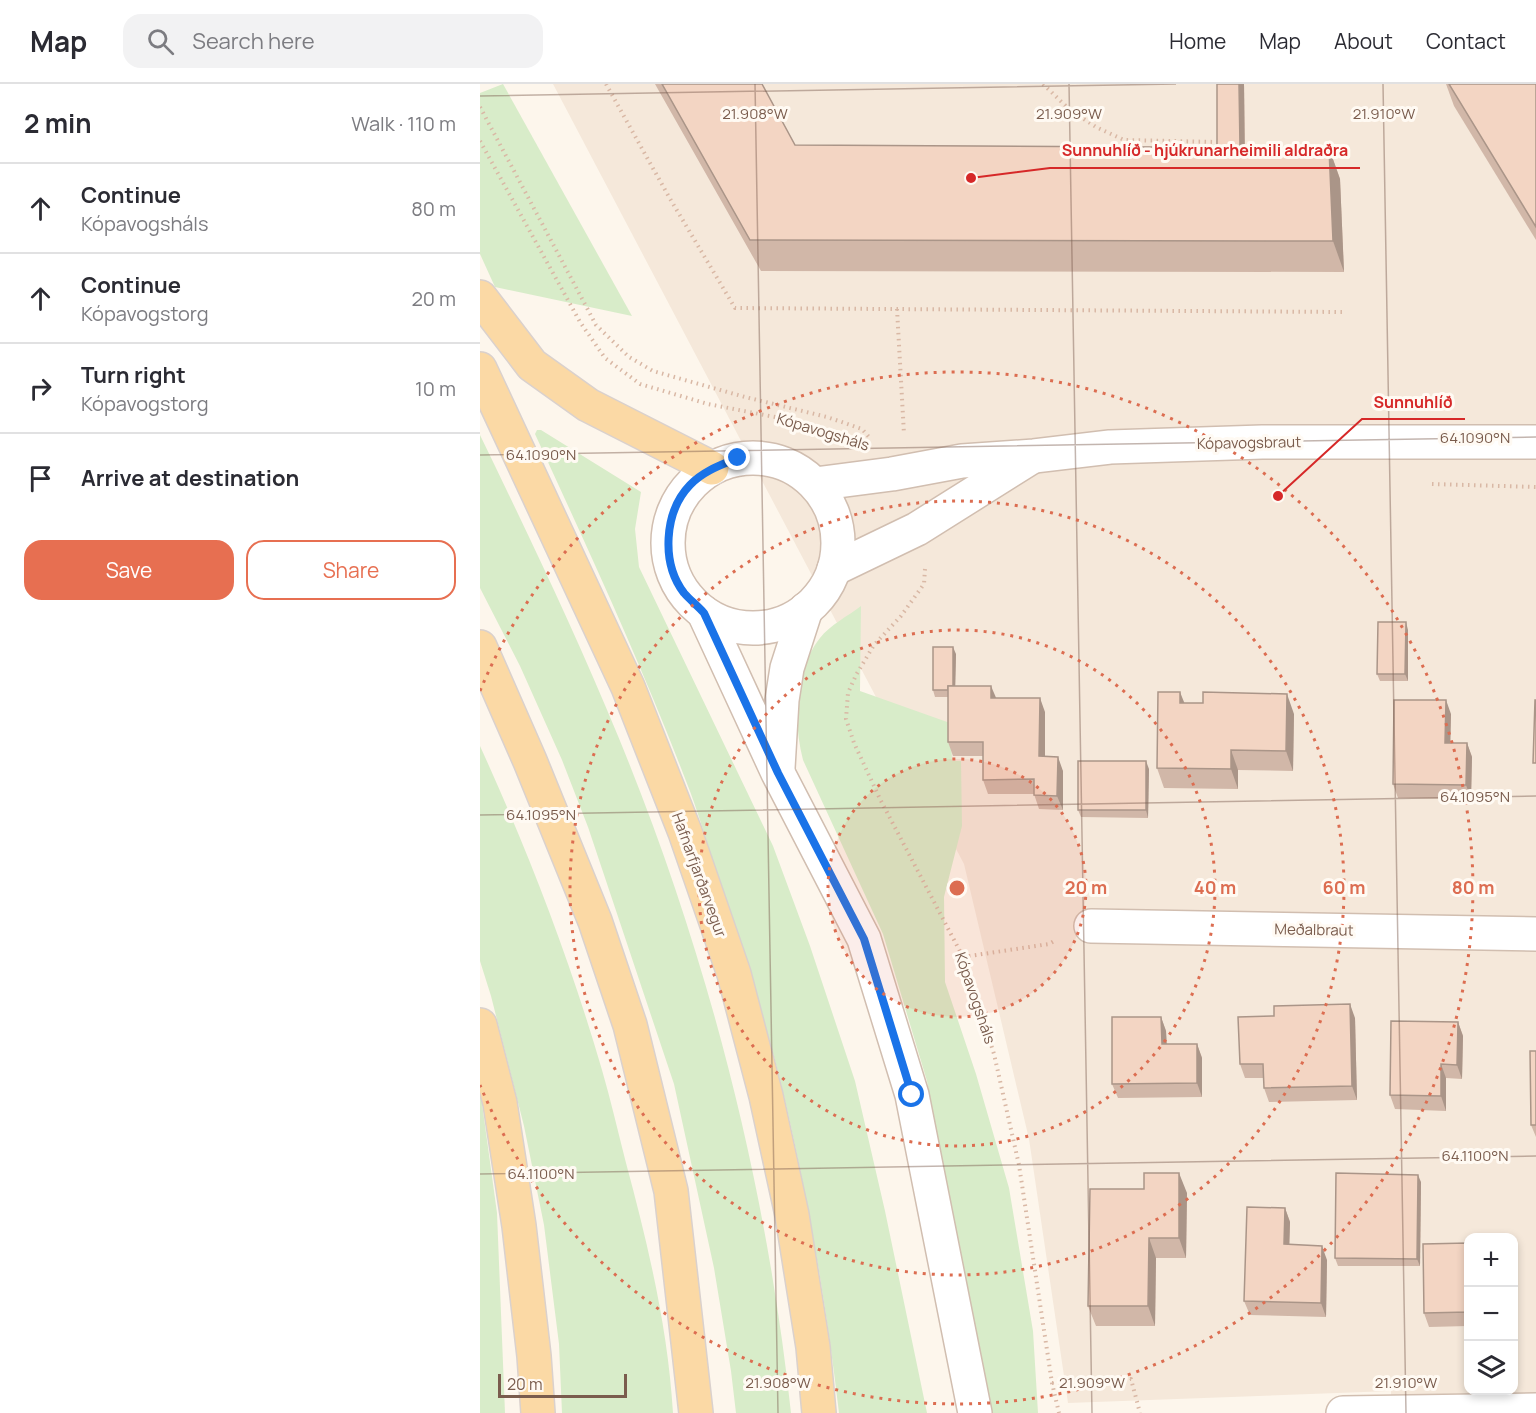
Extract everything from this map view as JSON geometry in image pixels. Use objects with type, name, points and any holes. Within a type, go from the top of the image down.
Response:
[{"type":"main road","points":[[480,297],[532,365],[588,405],[712,468]]},
{"type":"main road","name":"Hafnarfjarðarvegur","points":[[480,369],[628,687],[685,832],[734,974],[766,1096],[792,1215],[813,1347],[819,1413]]},
{"type":"main road","points":[[480,647],[530,761],[595,921],[630,1025],[671,1191],[696,1413]]},
{"type":"main road","points":[[480,1025],[500,1103],[526,1284],[536,1408]]},
{"type":"street","name":"Kópavogsbraut","points":[[815,484],[892,474],[962,461],[1034,456],[1110,447],[1239,442],[1536,442]]},
{"type":"street","name":"Kópavogsbraut","points":[[834,569],[916,529],[1034,456]]},
{"type":"street","points":[[704,613],[728,624],[756,627],[782,623],[806,609],[823,592],[834,569],[838,547],[836,524],[828,503],[815,484],[793,467],[766,458],[738,458],[712,468],[689,486],[674,510],[668,538],[671,566],[683,592],[704,613],[778,773],[864,939],[909,1084],[975,1413]]},
{"type":"street","points":[[778,773],[782,700],[787,668],[806,609]]},
{"type":"street","name":"Meðalbraut","points":[[1091,926],[1536,934]]},
{"type":"street","points":[[1343,1413],[1536,1410]]},
{"type":"path","points":[[606,84],[735,308],[1342,312]]},
{"type":"path","points":[[1043,84],[1070,110],[1096,127],[1124,140],[1217,141]]},
{"type":"path","name":"Kópavogsháls","points":[[480,107],[596,325],[629,357],[653,370],[745,397],[827,417],[862,429],[875,444]]},
{"type":"path","name":"Kópavogsháls","points":[[480,141],[580,321],[605,358],[640,384],[708,404],[785,418],[852,441]]},
{"type":"path","points":[[897,309],[904,435]]},
{"type":"path","points":[[1424,484],[1536,487]]},
{"type":"path","name":"Kópavogsháls","points":[[926,566],[924,584],[901,616],[874,645],[856,675],[848,693],[846,719],[854,743],[880,799],[963,957],[994,1054],[1019,1165],[1052,1383],[1059,1413]]},
{"type":"path","points":[[963,957],[1048,944],[1091,926]]},
{"type":"path","points":[[1052,1383],[1131,1379],[1140,1413]]},
{"type":"shaded area","points":[[553,84],[1536,84],[1536,1413],[1391,1413],[1391,1391],[1068,1403],[1029,1139],[964,864]]},
{"type":"green space","points":[[503,84],[632,316],[495,287],[480,254],[480,93]]},
{"type":"green space","points":[[537,430],[541,430],[641,492],[635,529],[639,567],[773,846],[810,946],[855,1081],[927,1413],[839,1413],[825,1305],[806,1198],[784,1095],[758,1000],[698,815],[669,737],[535,434]]},
{"type":"green space","points":[[480,435],[602,698],[650,818],[679,900],[705,984],[749,1154],[780,1326],[791,1413],[736,1413],[714,1268],[674,1084],[588,827],[562,760],[520,666],[480,588]]},
{"type":"green space","points":[[861,606],[860,691],[950,723],[952,761],[961,761],[962,826],[944,897],[945,982],[976,1074],[1009,1188],[1033,1331],[1038,1413],[989,1413],[927,1081],[883,934],[803,760],[797,713],[805,666],[811,651],[824,633]]},
{"type":"green space","points":[[480,746],[547,906],[602,1070],[656,1287],[667,1350],[673,1413],[562,1413],[559,1344],[544,1225],[524,1126],[480,961]]},
{"type":"green space","points":[[480,1089],[497,1213],[505,1413],[480,1413]]},
{"type":"building","points":[[662,84],[762,84],[795,145],[1329,148],[1333,241],[750,240]]},
{"type":"building","points":[[1217,84],[1239,84],[1240,147],[1217,147]]},
{"type":"building","points":[[1449,84],[1536,84],[1536,227]]},
{"type":"building","points":[[1378,622],[1406,622],[1405,674],[1377,674]]},
{"type":"building","points":[[933,647],[953,647],[953,686],[948,686],[948,690],[933,690]]},
{"type":"building","points":[[948,686],[991,686],[991,698],[1040,698],[1039,756],[1058,757],[1057,796],[1034,795],[1034,779],[983,780],[983,742],[948,742]]},
{"type":"building","points":[[1158,692],[1180,692],[1180,703],[1203,703],[1203,692],[1287,694],[1286,751],[1231,750],[1231,769],[1157,768]]},
{"type":"building","points":[[1394,700],[1446,700],[1445,743],[1467,743],[1466,785],[1393,784]]},
{"type":"building","points":[[1535,700],[1536,763],[1533,763]]},
{"type":"building","points":[[1078,761],[1146,761],[1146,810],[1078,810]]},
{"type":"building","points":[[1350,1004],[1352,1086],[1264,1088],[1263,1064],[1240,1064],[1238,1017],[1274,1016],[1274,1006]]},
{"type":"building","points":[[1112,1017],[1161,1017],[1162,1044],[1197,1044],[1197,1083],[1112,1084]]},
{"type":"building","points":[[1391,1021],[1458,1022],[1457,1065],[1441,1064],[1441,1096],[1390,1095]]},
{"type":"building","points":[[1530,1051],[1536,1051],[1536,1125],[1531,1125]]},
{"type":"building","points":[[1144,1173],[1179,1173],[1179,1238],[1149,1238],[1148,1306],[1088,1306],[1090,1189],[1144,1189]]},
{"type":"building","points":[[1336,1173],[1418,1175],[1417,1259],[1335,1258]]},
{"type":"building","points":[[1247,1207],[1285,1208],[1284,1244],[1322,1246],[1321,1303],[1244,1301]]},
{"type":"building","points":[[1464,1243],[1464,1312],[1424,1313],[1423,1244]]},
{"type":"place","name":"Sunnuhlíð - hjúkrunarheimili aldraðra","points":[[971,178]]},
{"type":"place","name":"Sunnuhlíð","points":[[1278,496]]},
{"type":"route","points":[[738,458],[712,468],[689,486],[674,510],[668,538],[671,566],[683,592],[704,613],[778,773],[864,939],[912,1095]]}]
